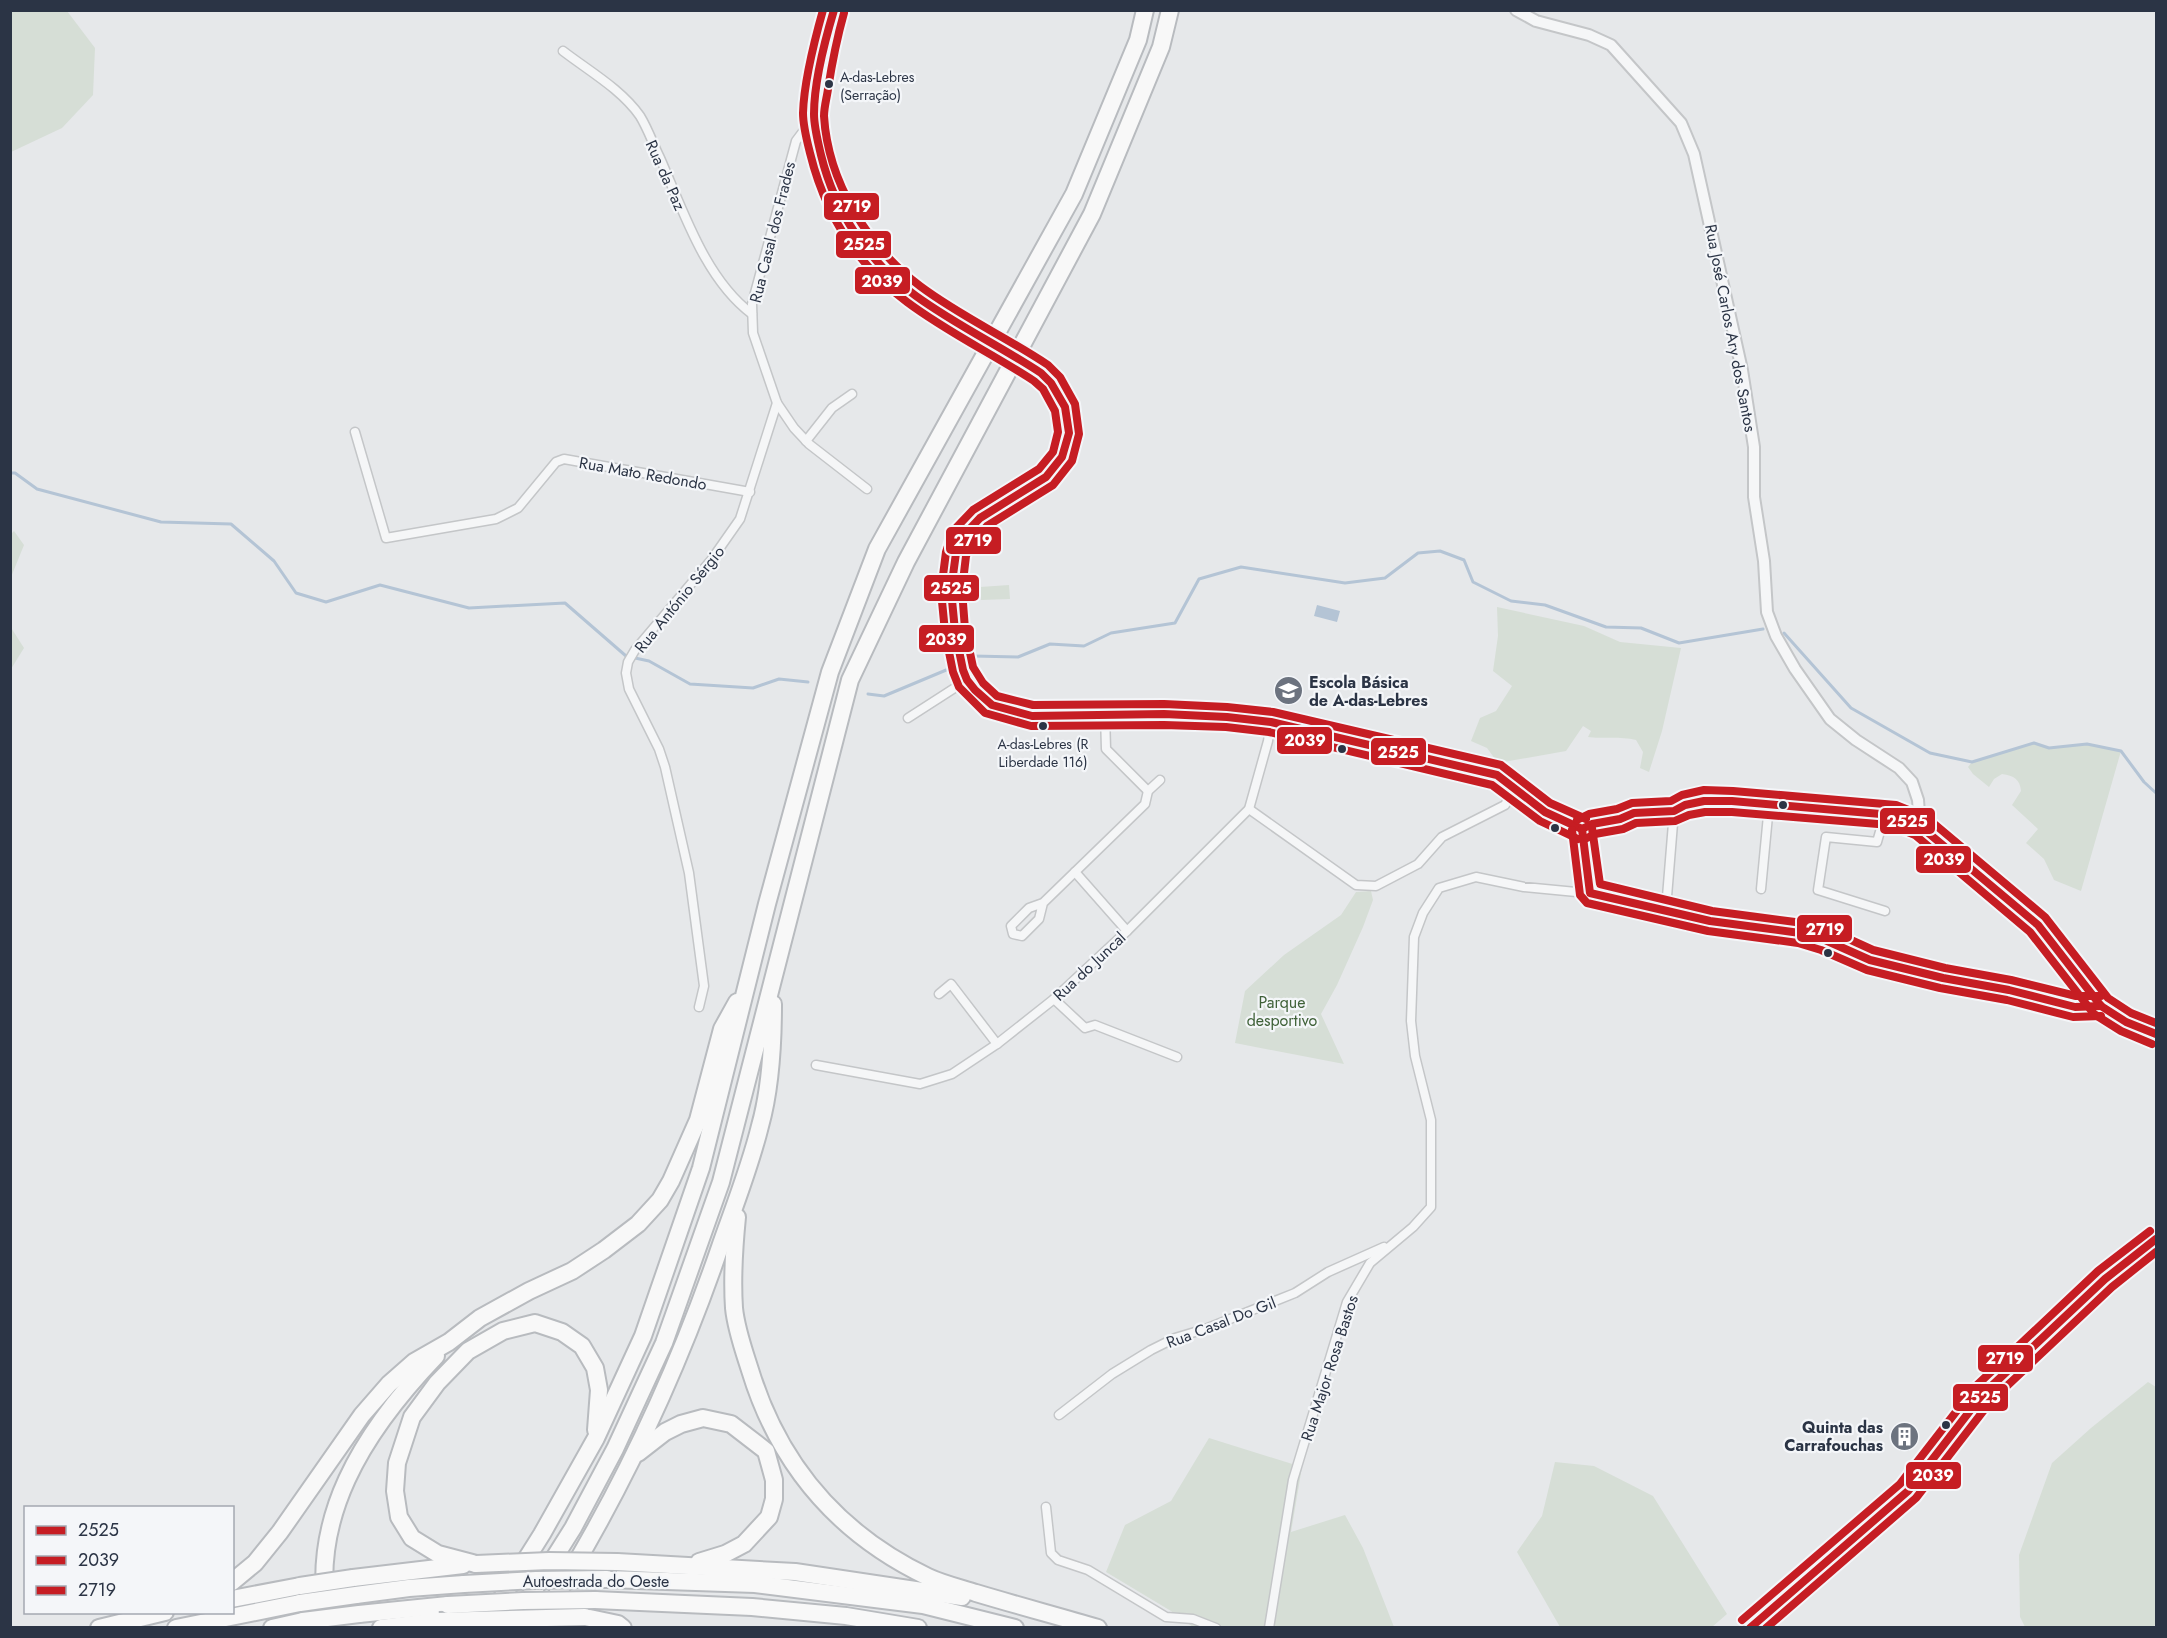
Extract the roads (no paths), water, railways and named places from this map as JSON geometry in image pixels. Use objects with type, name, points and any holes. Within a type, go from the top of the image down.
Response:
[{"type":"highway","points":[[483,1628],[542,1534],[596,1438],[643,1336],[701,1168],[830,672],[877,549],[1074,194],[1138,40],[1145,10]]},
{"type":"highway","points":[[510,1628],[573,1528],[615,1449],[664,1343],[722,1182],[850,680],[906,562],[1092,214],[1161,47],[1170,10]]},
{"type":"highway","points":[[536,1627],[588,1541],[634,1457],[682,1351],[761,1125],[773,1048],[774,976]]},
{"type":"highway","points":[[234,1580],[255,1563],[280,1532],[362,1415],[389,1384],[414,1362],[449,1342],[480,1318],[572,1271],[604,1250],[638,1224],[660,1200],[698,1120],[722,1029],[747,985]]},
{"type":"highway","points":[[740,1190],[734,1250],[735,1310],[744,1352],[757,1394],[771,1428],[792,1463],[823,1501],[852,1530],[897,1561],[931,1578],[1098,1628]]},
{"type":"highway","points":[[476,1564],[438,1554],[412,1538],[399,1517],[395,1491],[397,1463],[412,1417],[437,1383],[468,1351],[503,1331],[535,1323],[562,1332],[582,1346],[595,1368],[599,1390],[596,1438]]},
{"type":"highway","points":[[330,1628],[323,1574],[327,1536],[341,1492],[361,1450],[386,1413],[405,1388],[449,1342]]},
{"type":"highway","points":[[634,1457],[665,1432],[681,1424],[703,1418],[731,1424],[766,1451],[774,1480],[774,1499],[769,1517],[744,1544],[725,1554],[689,1565]]},
{"type":"highway","points":[[355,1586],[476,1564],[549,1561],[617,1562],[795,1572],[1016,1605]]},
{"type":"highway","name":"Autoestrada do Oeste","points":[[234,1613],[300,1595],[355,1586],[409,1588],[536,1580],[607,1579],[755,1584],[844,1597],[923,1605],[1015,1628]]},
{"type":"highway","points":[[234,1599],[300,1595]]},
{"type":"highway","name":"Autoestrada do Oeste","points":[[272,1628],[303,1621],[448,1605],[523,1600],[595,1600],[752,1607],[846,1616],[918,1628]]},
{"type":"highway","points":[[99,1628],[157,1614]]},
{"type":"highway","name":"Autoestrada do Oeste","points":[[176,1628],[229,1614]]},
{"type":"highway","points":[[381,1628],[439,1621],[585,1617],[618,1624],[623,1628]]},
{"type":"street","points":[[834,10],[821,64],[814,117],[826,173],[842,212],[861,242],[897,281],[981,335]]},
{"type":"street","name":"Rua José Carlos Ary dos Santos","points":[[1516,10],[1536,21],[1589,35],[1611,45],[1681,123],[1694,154],[1742,370],[1754,447],[1754,497],[1762,549],[1767,612],[1776,636],[1795,669],[1830,719],[1856,740],[1899,768],[1912,782],[1918,800],[1920,826]]},
{"type":"street","name":"Rua da Paz","points":[[563,51],[627,100],[641,118],[687,224],[722,285],[740,305],[752,314]]},
{"type":"street","name":"Rua Casal dos Frades","points":[[814,117],[796,141],[752,304],[753,333],[777,403],[794,428],[806,441],[867,489]]},
{"type":"street","points":[[1025,362],[1051,383],[1065,407],[1069,432],[1062,457],[1046,477],[980,518],[962,537],[956,553],[951,590],[955,631],[967,680],[992,705],[1032,716],[1185,715],[1271,722],[1497,776],[1545,812],[1582,829]]},
{"type":"street","points":[[806,441],[832,408],[852,394]]},
{"type":"street","name":"Rua António Sérgio","points":[[699,1007],[704,986],[688,873],[665,767],[629,689],[626,673],[628,662],[635,650],[724,544],[740,519],[777,403]]},
{"type":"street","name":"Rua Mato Redondo","points":[[356,432],[386,538],[496,519],[518,508],[556,462],[564,459],[750,492]]},
{"type":"street","points":[[908,718],[967,680]]},
{"type":"street","points":[[1105,714],[1106,749],[1148,791]]},
{"type":"street","points":[[1271,722],[1250,809],[1356,885],[1376,886],[1418,864],[1442,837],[1505,805],[1515,789]]},
{"type":"street","points":[[1043,903],[1145,804],[1148,791],[1160,780]]},
{"type":"street","points":[[1582,829],[1592,824],[1620,819],[1634,813],[1674,811],[1685,805],[1704,801],[1732,801],[1892,815],[1920,826],[2038,925],[2101,1006],[2126,1022],[2157,1034]]},
{"type":"street","points":[[1761,889],[1769,805]]},
{"type":"street","name":"Rua do Juncal","points":[[816,1065],[920,1084],[951,1074],[997,1044],[1054,999],[1127,931],[1250,809]]},
{"type":"street","points":[[1666,909],[1674,811]]},
{"type":"street","points":[[1885,814],[1877,842],[1826,837],[1818,890],[1885,911]]},
{"type":"street","points":[[1582,829],[1590,893]]},
{"type":"street","points":[[1075,872],[1127,931]]},
{"type":"street","name":"Rua Major Rosa Bastos","points":[[1269,1628],[1293,1480],[1347,1302],[1370,1263],[1413,1227],[1431,1207],[1431,1119],[1415,1056],[1412,1021],[1414,937],[1423,913],[1439,888],[1476,877],[1524,887],[1590,893],[1710,921],[1800,933],[1825,940],[1870,960],[1942,978],[2009,990],[2075,1007],[2101,1006]]},
{"type":"street","points":[[939,994],[960,978]]},
{"type":"street","points":[[951,984],[997,1044]]},
{"type":"street","points":[[1054,999],[1085,1028],[1095,1025],[1177,1057]]},
{"type":"street","points":[[1749,1628],[1908,1491],[1983,1394],[2105,1279],[2157,1239]]},
{"type":"street","name":"Rua Casal Do Gil","points":[[1059,1414],[1112,1374],[1151,1350],[1175,1338],[1205,1329],[1295,1293],[1328,1272],[1392,1244]]},
{"type":"street","points":[[1046,1507],[1051,1553],[1058,1560],[1088,1570],[1166,1617],[1193,1619],[1216,1628]]},
{"type":"water","points":[[1317,605],[1340,611],[1337,622],[1314,616]]},
{"type":"waterway","points":[[10,473],[15,473],[37,489],[161,522],[231,524],[274,561],[296,593],[326,602],[380,585],[469,608],[565,603],[626,656]]},
{"type":"waterway","points":[[973,656],[1018,657],[1050,644],[1084,646],[1111,633],[1175,623],[1199,579],[1241,567],[1345,583],[1385,578],[1418,553],[1440,551],[1464,560],[1473,582],[1511,601],[1545,605],[1606,627],[1641,628],[1679,643],[1763,629]]},
{"type":"waterway","points":[[1784,633],[1851,708],[1930,753],[1972,762],[2034,743],[2049,748],[2087,744],[2121,751],[2144,782],[2156,793]]},
{"type":"waterway","points":[[635,658],[649,661],[690,684],[753,688],[779,679],[808,682]]},
{"type":"waterway","points":[[868,694],[884,696],[951,668]]},
{"type":"tunnel","points":[[987,339],[1020,359]]},
{"type":"place","name":"A-das-Lebres (Serração)","points":[[829,84]]},
{"type":"place","name":"Escola Básica de A-das-Lebres","points":[[1288,691]]},
{"type":"place","name":"A-das-Lebres (R Liberdade 116)","points":[[1043,726]]},
{"type":"place","name":"Quinta das Carrafouchas","points":[[1904,1436]]},
{"type":"park label","name":"Parque desportivo","points":[[1282,1011]]}]
